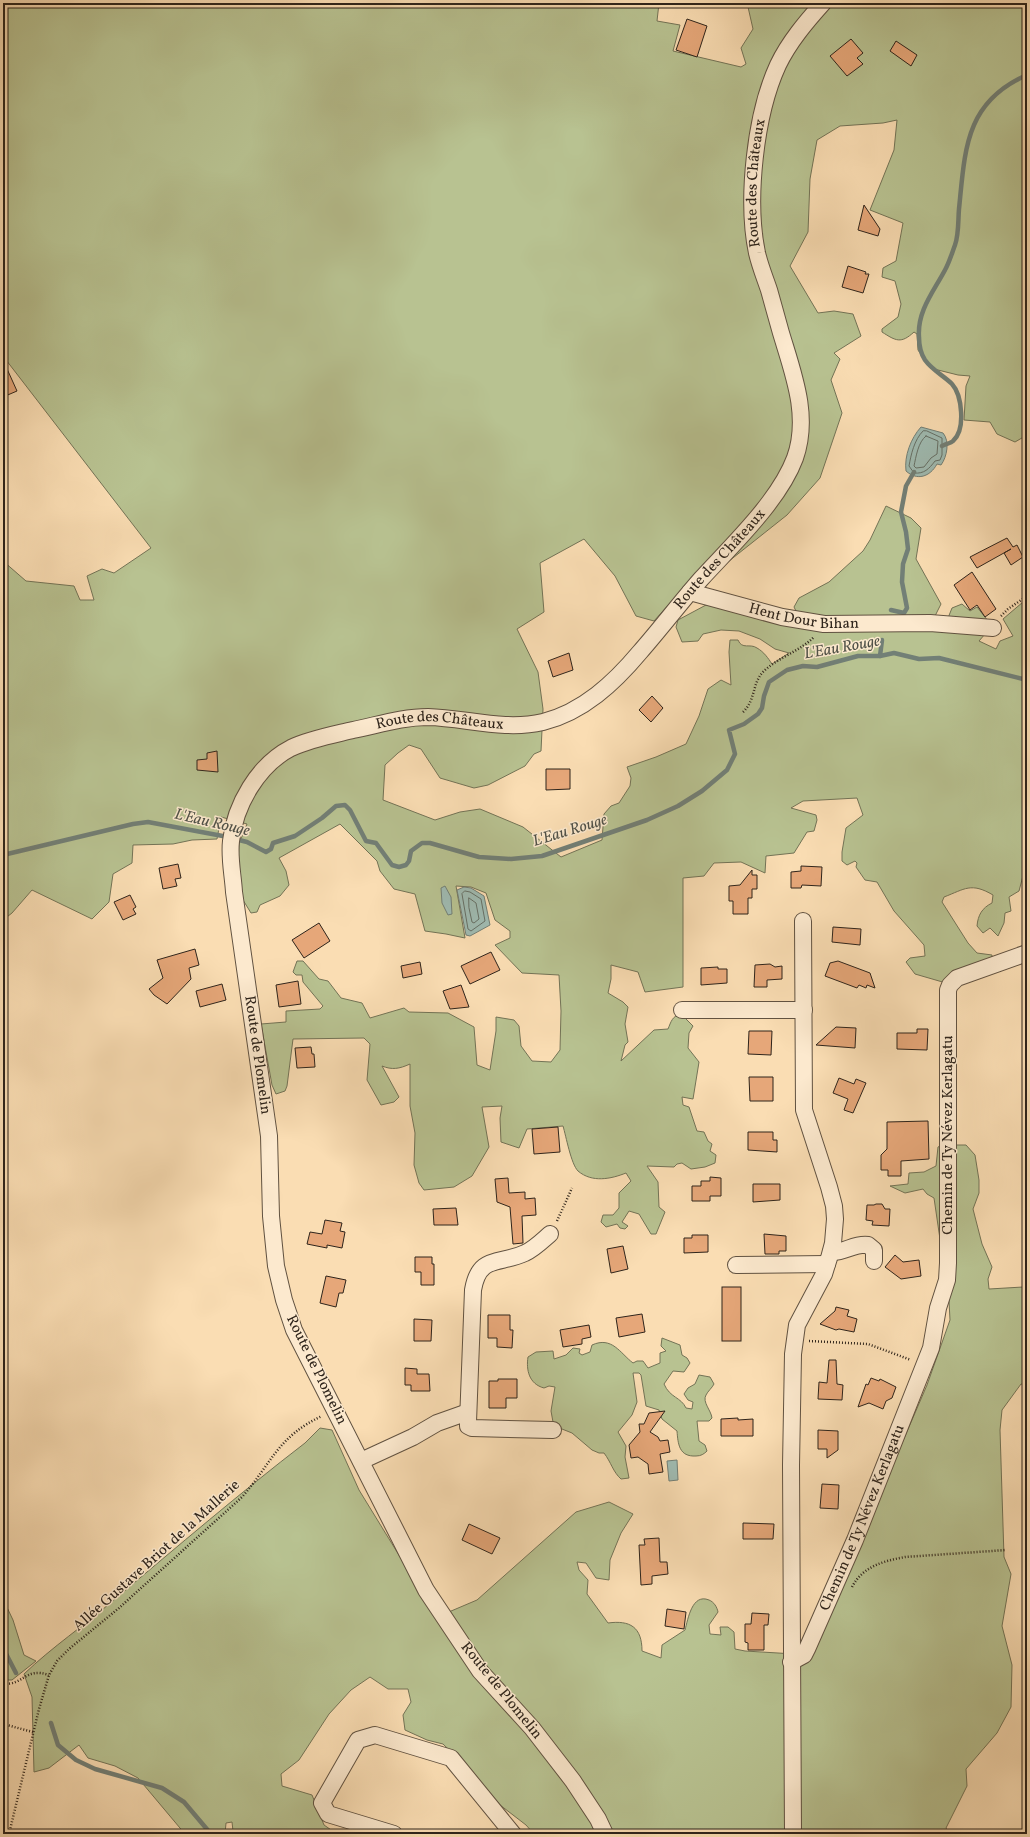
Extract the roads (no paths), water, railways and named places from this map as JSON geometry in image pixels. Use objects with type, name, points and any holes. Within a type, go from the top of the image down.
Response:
[{"type":"street","name":"Route des Châteaux","points":[[232,836],[244,797],[259,776],[279,755],[303,743],[407,718],[433,717],[476,723],[511,724],[543,722],[569,712],[597,695],[621,674],[690,592],[761,512],[778,489],[795,458],[799,440],[801,416],[798,394],[758,256],[753,228],[752,200],[758,136],[774,74],[788,46],[823,3]]},
{"type":"street","name":"Hent Dour Bihan","points":[[690,592],[782,617],[824,624],[930,623],[993,628]]},
{"type":"street","name":"Route de Plomelin","points":[[232,836],[231,858],[234,892],[269,1136],[271,1216],[276,1266],[284,1300],[294,1330],[416,1572],[438,1609],[480,1670],[532,1728],[573,1781],[598,1819],[605,1834]]},
{"type":"street","points":[[793,1834],[791,1465],[794,1340],[801,1316],[829,1258],[835,1228],[834,1206],[804,1110],[803,921]]},
{"type":"street","name":"Chemin de Ty Névez Kerlagatu","points":[[791,1662],[804,1655],[807,1650],[855,1540],[925,1365],[931,1348],[938,1308],[947,1280],[949,1118],[948,990],[950,985],[957,978],[1027,953]]},
{"type":"street","points":[[682,1010],[804,1010]]},
{"type":"street","points":[[550,1234],[524,1254],[490,1262],[482,1268],[476,1276],[473,1290],[468,1426],[472,1428],[553,1430]]},
{"type":"street","points":[[736,1265],[829,1258],[856,1245],[868,1245],[874,1250],[874,1261]]},
{"type":"street","points":[[361,1461],[413,1437],[437,1423],[468,1412]]},
{"type":"street","points":[[394,1834],[328,1814],[322,1803],[358,1740],[375,1735],[451,1758],[513,1834]]},
{"type":"water","points":[[921,427],[943,433],[946,440],[947,449],[945,458],[941,465],[937,464],[927,475],[919,477],[906,471],[906,459],[914,436]]},
{"type":"water","points":[[445,886],[451,897],[452,914],[448,915],[442,903],[441,888]]},
{"type":"water","points":[[464,887],[471,888],[484,896],[490,925],[470,936],[466,935],[457,890]]},
{"type":"water","points":[[677,1460],[678,1480],[669,1481],[667,1461]]},
{"type":"waterway","points":[[942,446],[952,442],[957,436],[961,421],[960,404],[952,384],[928,364],[920,349],[919,328],[923,310],[948,264],[956,241],[963,167],[972,130],[980,114],[991,99],[1007,86],[1027,75]]},
{"type":"waterway","points":[[891,610],[904,613],[907,608],[902,582],[903,564],[908,549],[901,512],[906,486],[914,472]]},
{"type":"waterway","points":[[880,656],[882,640]]},
{"type":"waterway","name":"L'Eau Rouge","points":[[235,839],[247,842],[266,852],[271,849],[273,843],[295,836],[322,818],[336,806],[345,805],[350,810],[366,841],[376,843],[392,865],[399,867],[406,865],[409,861],[411,851],[422,843],[430,843],[479,857],[511,859],[542,856],[647,820],[678,806],[702,791],[727,770],[735,754],[729,730],[744,724],[758,714],[762,708],[769,682],[787,670],[803,666],[817,667],[858,656],[880,656],[894,653],[919,659],[939,658],[1027,680]]},
{"type":"waterway","name":"L'Eau Rouge","points":[[3,855],[133,824],[148,822],[228,837]]},
{"type":"waterway","points":[[3,1648],[16,1673]]},
{"type":"waterway","points":[[51,1723],[58,1745],[76,1760],[95,1769],[162,1788],[184,1802],[211,1834]]}]
